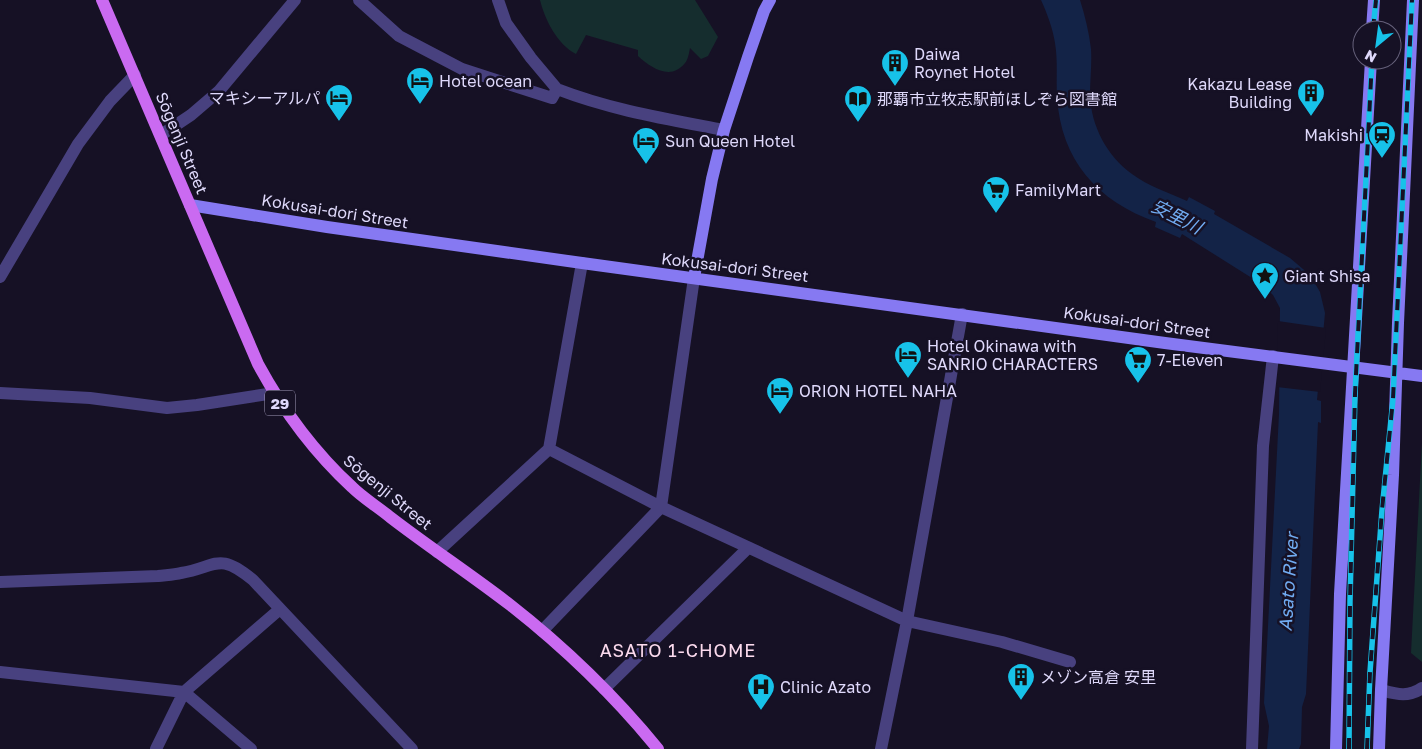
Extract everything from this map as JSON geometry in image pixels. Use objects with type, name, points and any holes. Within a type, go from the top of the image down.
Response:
[{"type":"main road","name":"Sōgenji Street","points":[[102,0],[252,350],[274,393],[305,437],[353,488],[509,604],[542,631],[604,689],[658,749]]},
{"type":"street","points":[[161,135],[191,115],[219,91],[295,0]]},
{"type":"street","points":[[359,0],[398,36],[462,69],[552,98],[557,89]]},
{"type":"street","points":[[498,0],[506,23],[531,58],[557,89],[585,100],[637,114],[724,130]]},
{"type":"street","points":[[542,631],[661,507],[694,278],[712,179],[724,130],[748,56],[770,0]]},
{"type":"street","points":[[1373,20],[1374,0]]},
{"type":"street","points":[[1379,749],[1393,475],[1413,0]]},
{"type":"street","points":[[1336,749],[1340,594],[1370,70]]},
{"type":"street","points":[[0,277],[78,144],[110,101],[135,75]]},
{"type":"street","name":"Kokusai-dori Street","points":[[190,205],[327,227],[582,263],[1353,367]]},
{"type":"street","points":[[438,552],[549,449],[582,263]]},
{"type":"street","points":[[881,749],[907,621],[962,314]]},
{"type":"street","points":[[1252,749],[1263,456],[1275,357]]},
{"type":"street","points":[[1353,367],[1422,376]]},
{"type":"street","points":[[0,393],[90,398],[167,408],[274,393]]},
{"type":"street","points":[[549,449],[661,507],[907,621],[1002,642],[1070,662]]},
{"type":"street","points":[[604,689],[748,548]]},
{"type":"street","points":[[0,582],[158,576],[182,573],[216,563],[226,563],[246,574],[412,749]]},
{"type":"street","points":[[156,749],[184,692],[280,609]]},
{"type":"street","points":[[0,672],[184,692],[251,749]]},
{"type":"street","points":[[1381,690],[1402,695],[1415,694],[1422,688]]},
{"type":"green space","points":[[540,0],[695,0],[718,37],[708,56],[701,59],[690,48],[686,62],[674,71],[667,72],[649,65],[638,56],[638,50],[586,35],[576,54],[563,44],[553,31]]},
{"type":"green space","points":[[1422,442],[1422,662],[1411,653]]},
{"type":"water","points":[[1041,0],[1080,0],[1087,24],[1091,49],[1090,95],[1093,118],[1108,149],[1123,167],[1159,189],[1187,201],[1189,197],[1215,211],[1214,214],[1290,258],[1310,275],[1320,292],[1325,313],[1317,400],[1321,401],[1321,423],[1318,422],[1306,694],[1302,707],[1301,744],[1299,749],[1267,749],[1269,726],[1264,703],[1279,414],[1280,308],[1273,295],[1263,285],[1182,234],[1180,238],[1155,227],[1156,222],[1116,202],[1100,190],[1086,175],[1075,159],[1066,140],[1060,120],[1057,97],[1055,43],[1050,21]]},
{"type":"pier","points":[[1278,321],[1326,328],[1320,392],[1277,387]]},
{"type":"railway","points":[[1374,20],[1376,0]]},
{"type":"railway","points":[[1367,749],[1370,672],[1382,510],[1393,399],[1412,0]]},
{"type":"railway","points":[[1349,749],[1350,601],[1355,394],[1371,70]]},
{"type":"place","name":"Daiwa Roynet Hotel","points":[[895,87]]},
{"type":"place","name":"Hotel ocean","points":[[420,105]]},
{"type":"place","name":"Kakazu Lease Building","points":[[1311,117]]},
{"type":"place","name":"マキシーアルパ","points":[[339,122]]},
{"type":"place","name":"那覇市立牧志駅前ほしぞら図書館","points":[[858,123]]},
{"type":"place","name":"Makishi","points":[[1382,159]]},
{"type":"place","name":"Sun Queen Hotel","points":[[646,165]]},
{"type":"place","name":"FamilyMart","points":[[996,214]]},
{"type":"place","name":"Giant Shisa","points":[[1265,300]]},
{"type":"place","name":"Hotel Okinawa with SANRIO CHARACTERS","points":[[908,379]]},
{"type":"place","name":"7-Eleven","points":[[1138,384]]},
{"type":"place","name":"ORION HOTEL NAHA","points":[[780,415]]},
{"type":"place","name":"メゾン高倉 安里","points":[[1021,701]]},
{"type":"place","name":"Clinic Azato","points":[[761,711]]},
{"type":"district","name":"ASATO 1-CHOME","points":[[678,650]]},
{"type":"water label","name":"安里川","points":[[1177,216]]},
{"type":"water label","name":"Asato River","points":[[1288,582]]}]
